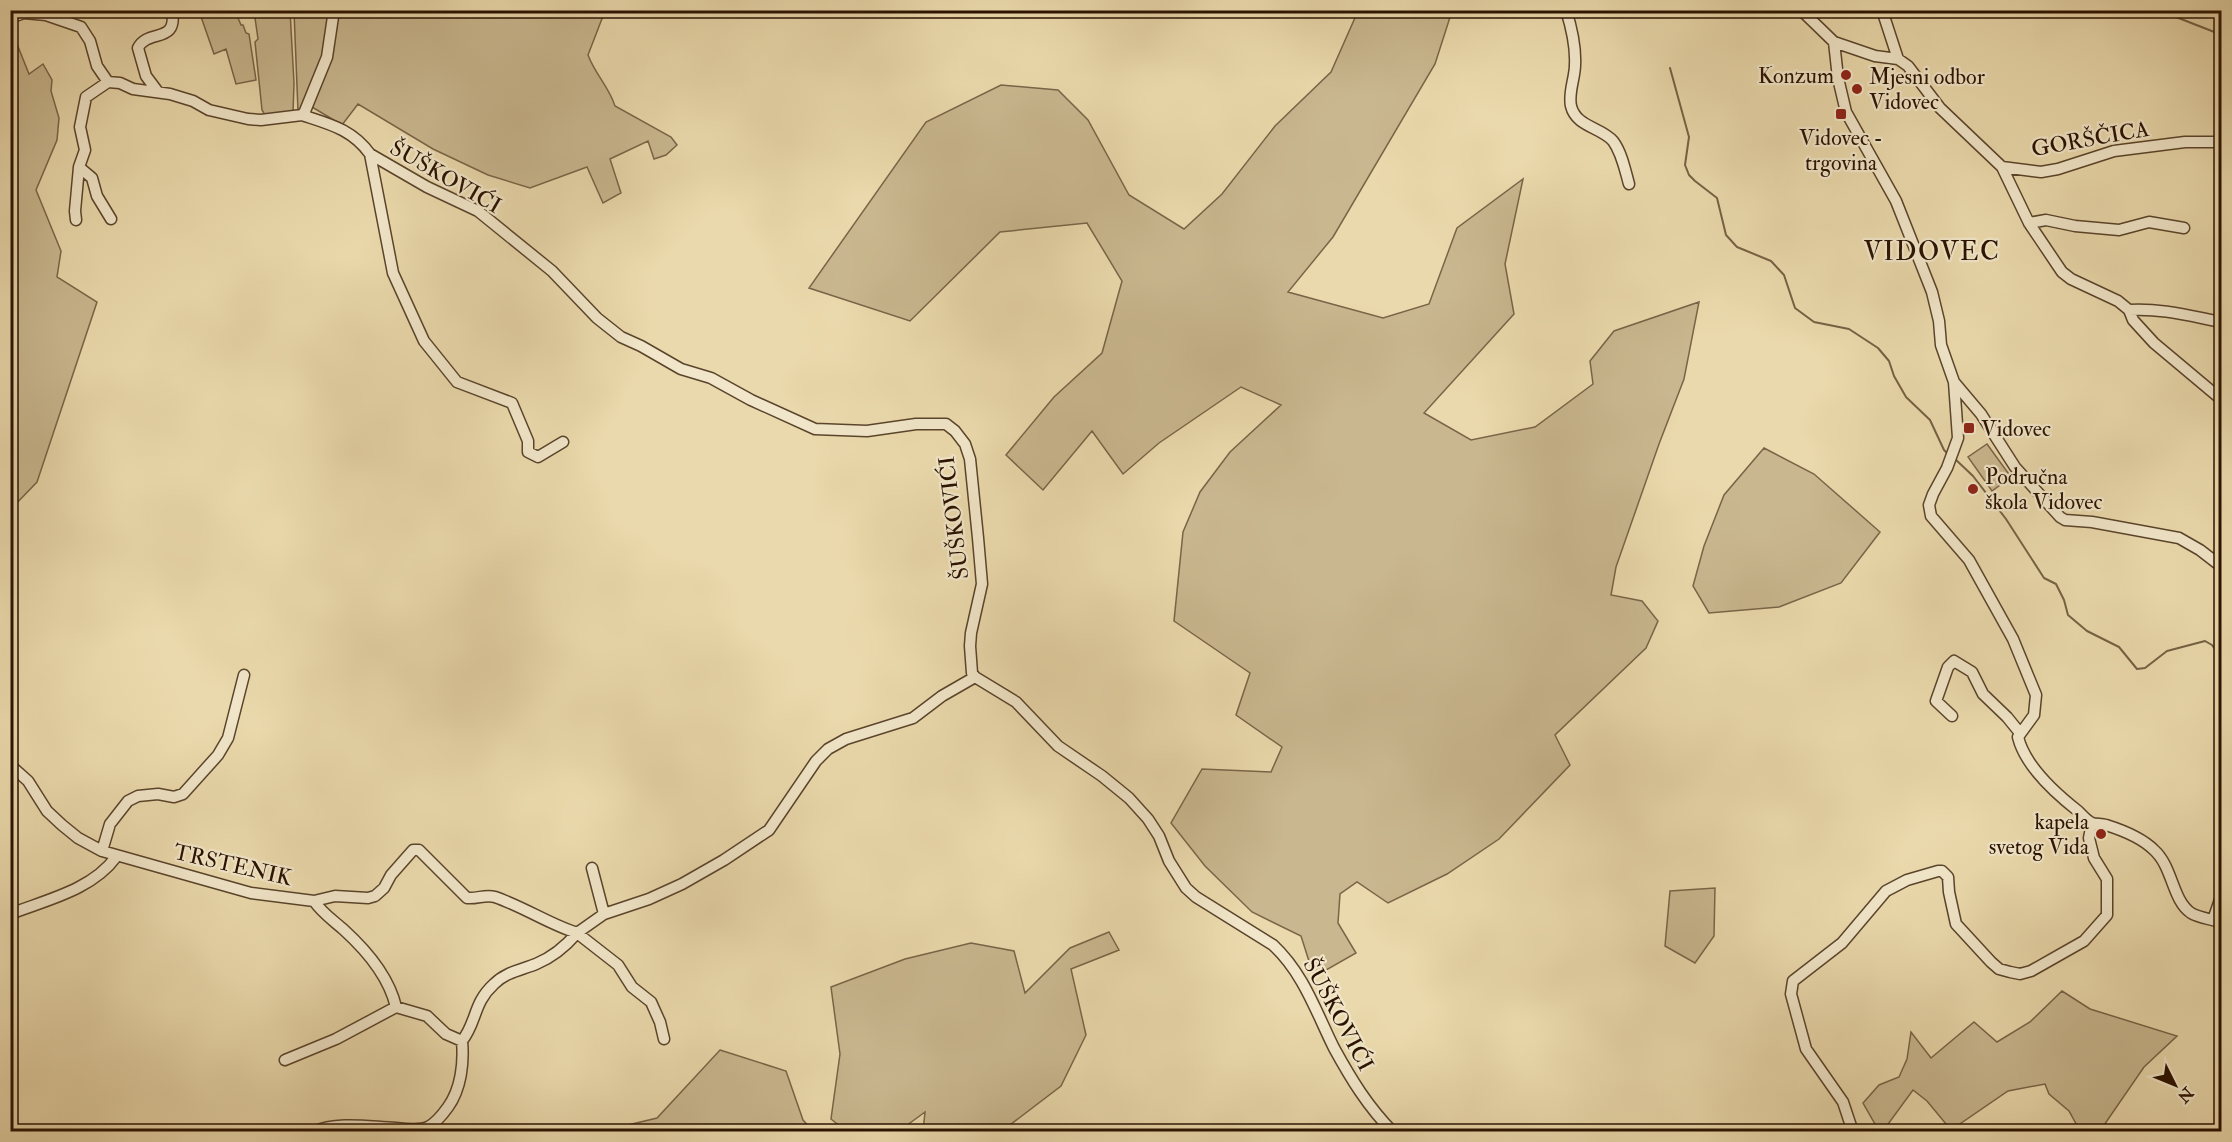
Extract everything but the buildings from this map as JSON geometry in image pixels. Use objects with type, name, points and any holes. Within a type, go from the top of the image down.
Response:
[{"type":"street","points":[[158,92],[146,76],[138,48],[143,41],[158,37],[172,28],[174,22],[172,10]]},
{"type":"street","points":[[76,220],[79,167],[85,150],[80,127],[86,97],[108,82],[120,83],[133,89],[158,92],[193,101],[209,110],[248,119],[261,120],[302,115],[306,111],[327,57],[334,10]]},
{"type":"street","points":[[1566,10],[1575,40],[1571,107],[1580,121],[1613,141],[1621,157],[1629,184]]},
{"type":"street","points":[[1801,10],[1834,42],[1875,56],[1898,60],[1914,71],[1940,108],[2002,167],[2029,223],[2062,272],[2071,279],[2118,301],[2129,310],[2133,320],[2154,343],[2222,400]]},
{"type":"street","points":[[1882,10],[1898,60]]},
{"type":"street","points":[[10,18],[24,13],[46,15],[81,27],[90,41],[97,66],[108,82]]},
{"type":"street","points":[[1834,42],[1838,78],[1846,112],[1896,201],[1915,244],[1932,292],[1939,321],[1941,345],[1954,382],[1958,438],[1929,505],[1931,516],[1969,560],[2013,639],[2036,695],[2034,715],[2018,737],[2020,745],[2037,771],[2092,823],[2126,833],[2155,850],[2172,878],[2180,902],[2192,914],[2217,921],[2222,894]]},
{"type":"street","name":"ŠUŠKOVIĆI","points":[[302,115],[340,128],[360,140],[370,154],[427,187],[478,211],[552,271],[597,318],[621,338],[641,346],[681,369],[711,378],[751,400],[815,429],[867,431],[916,424],[946,424],[955,431],[965,444],[970,459],[982,584],[971,633],[972,673],[1016,702],[1058,746],[1129,798],[1148,819],[1159,836],[1169,861],[1186,888],[1196,897],[1273,945],[1284,956],[1315,1003],[1334,1047],[1358,1091],[1368,1106],[1393,1131]]},
{"type":"street","name":"GORŠČICA","points":[[2002,167],[2042,172],[2114,151],[2185,142],[2222,142]]},
{"type":"street","name":"ŠUŠKOVIĆI","points":[[370,154],[393,273],[424,341],[457,382],[512,404],[528,441],[528,452],[538,457],[563,442]]},
{"type":"street","points":[[79,167],[92,178],[97,196],[111,219]]},
{"type":"street","points":[[2029,223],[2046,220],[2075,226],[2119,230],[2149,222],[2184,228]]},
{"type":"street","points":[[2129,310],[2170,311],[2222,322]]},
{"type":"street","points":[[1954,382],[1981,414],[2015,466],[2060,517],[2065,520],[2092,522],[2179,538],[2222,567]]},
{"type":"street","points":[[1952,716],[1936,701],[1948,666],[1954,661],[1972,672],[1983,694],[2020,733]]},
{"type":"street","points":[[102,851],[111,824],[128,801],[138,796],[183,794],[218,755],[228,738],[244,675]]},
{"type":"street","points":[[313,1131],[348,1126],[412,1129],[428,1127],[438,1119],[456,1095],[462,1066],[462,1041],[466,1036],[477,1004],[484,993],[496,982],[509,973],[556,954],[578,933],[604,914],[682,884],[724,860],[769,830],[816,761],[828,750],[846,739],[913,718],[942,696],[975,677]]},
{"type":"street","name":"TRSTENIK","points":[[10,765],[28,781],[46,811],[78,838],[102,851],[251,893],[314,901],[335,896],[368,898],[375,896],[384,888],[405,856],[412,850],[419,850],[467,897],[476,899],[486,895],[495,897],[536,914],[556,926],[578,933],[618,965],[632,987],[651,1002],[660,1022],[664,1039]]},
{"type":"street","points":[[1853,1131],[1843,1102],[1806,1049],[1791,994],[1793,981],[1842,943],[1886,891],[1907,880],[1942,871],[1948,877],[1956,924],[1999,969],[2020,974],[2031,971],[2084,941],[2107,915],[2107,879],[2094,858],[2089,838],[2092,823]]},
{"type":"street","points":[[10,914],[77,888],[98,876],[116,856]]},
{"type":"street","points":[[592,868],[604,914]]},
{"type":"street","points":[[314,901],[359,944],[373,962],[388,985],[396,1007]]},
{"type":"street","points":[[285,1060],[336,1039],[396,1007],[427,1016],[446,1034],[462,1041]]},
{"type":"shaded area","points":[[199,11],[235,11],[241,25],[249,34],[256,80],[236,84],[226,49],[214,54]]},
{"type":"shaded area","points":[[254,11],[290,11],[294,83],[293,113],[265,115],[262,110]]},
{"type":"shaded area","points":[[294,11],[595,11],[603,16],[588,55],[615,106],[671,137],[677,145],[666,155],[654,159],[648,141],[610,159],[621,193],[603,203],[587,167],[530,188],[488,175],[433,149],[358,104],[342,125],[307,104],[298,111]]},
{"type":"shaded area","points":[[1358,11],[1452,11],[1435,64],[1333,237],[1288,292],[1383,318],[1429,304],[1457,228],[1523,179],[1505,264],[1514,314],[1424,413],[1471,440],[1535,427],[1593,384],[1590,361],[1614,331],[1699,302],[1684,379],[1616,567],[1611,595],[1642,601],[1658,621],[1646,648],[1555,735],[1570,765],[1499,839],[1447,874],[1388,903],[1357,882],[1340,894],[1338,923],[1356,953],[1314,977],[1301,936],[1252,912],[1205,866],[1171,823],[1202,769],[1271,772],[1282,747],[1236,715],[1250,673],[1174,621],[1183,532],[1200,492],[1230,452],[1281,405],[1241,387],[1159,443],[1123,474],[1092,431],[1043,490],[1006,455],[1054,397],[1102,353],[1122,281],[1087,223],[1000,232],[910,321],[809,288],[926,122],[1001,85],[1058,90],[1088,120],[1129,195],[1184,229],[1222,194],[1275,126],[1331,72]]},
{"type":"shaded area","points":[[17,44],[29,74],[43,64],[52,80],[51,91],[59,118],[57,140],[36,190],[61,251],[57,277],[97,302],[37,482],[11,509],[10,48]]},
{"type":"shaded area","points":[[1987,444],[2011,477],[1992,491],[1968,457]]},
{"type":"shaded area","points":[[1764,448],[1814,474],[1880,532],[1841,583],[1779,607],[1709,613],[1693,586],[1704,546],[1724,495]]},
{"type":"shaded area","points":[[1715,888],[1714,936],[1695,963],[1665,946],[1670,891]]},
{"type":"shaded area","points":[[1109,932],[1119,950],[1071,969],[1086,1035],[1061,1086],[1002,1131],[923,1131],[925,1112],[899,1131],[846,1131],[831,1119],[840,1054],[831,987],[905,959],[971,943],[1014,951],[1025,993],[1070,948]]},
{"type":"shaded area","points":[[2062,991],[2090,1009],[2177,1036],[2144,1067],[2100,1131],[2080,1131],[2069,1111],[2049,1094],[2045,1084],[2008,1091],[1951,1130],[1927,1101],[1913,1090],[1883,1131],[1879,1131],[1863,1103],[1879,1085],[1899,1077],[1907,1059],[1911,1032],[1931,1058],[1974,1022],[1997,1042],[2030,1022]]},
{"type":"shaded area","points":[[720,1050],[786,1071],[803,1120],[813,1131],[603,1131],[657,1118]]},
{"type":"waterway","points":[[2158,10],[2222,35]]},
{"type":"waterway","name":"Vidovec","points":[[1670,68],[1689,137],[1685,165],[1689,175],[1717,198],[1726,235],[1737,247],[1771,261],[1784,275],[1795,308],[1814,322],[1849,329],[1878,348],[1889,361],[1894,376],[1906,397],[1930,420],[1947,453]]},
{"type":"waterway","name":"Vidovec","points":[[1954,458],[1973,476],[2006,519],[2044,578],[2056,584],[2068,615],[2087,631],[2119,647],[2137,669],[2145,668],[2167,651],[2205,641],[2212,645],[2222,659]]},
{"type":"place","name":"Konzum","points":[[1846,75]]},
{"type":"place","name":"Mjesni odbor Vidovec","points":[[1857,89]]},
{"type":"place","name":"Vidovec - trgovina","points":[[1841,114]]},
{"type":"place","name":"Vidovec","points":[[1969,428]]},
{"type":"place","name":"Područna škola Vidovec","points":[[1973,489]]},
{"type":"place","name":"kapela svetog Vida","points":[[2101,834]]},
{"type":"district","name":"VIDOVEC","points":[[1932,251]]}]
